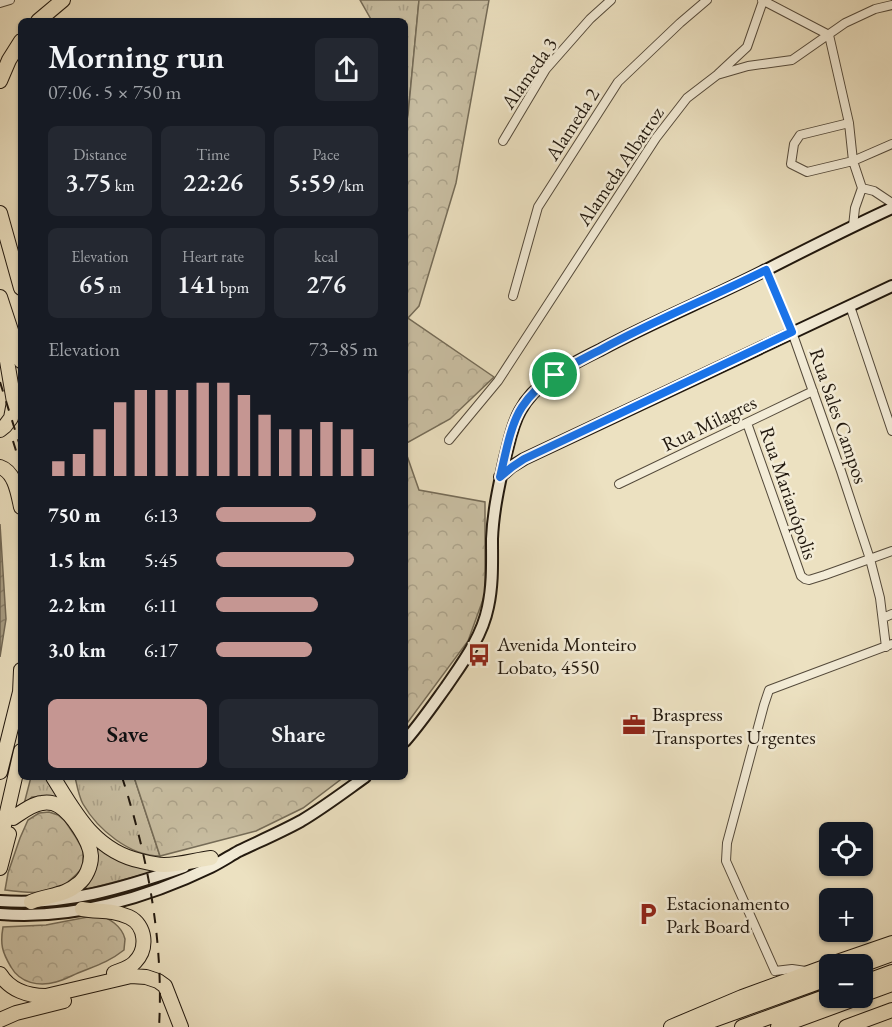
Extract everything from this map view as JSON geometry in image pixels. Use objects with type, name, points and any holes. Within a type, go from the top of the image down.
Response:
[{"type":"highway","points":[[42,18],[63,0]]},
{"type":"highway","points":[[0,81],[18,46]]},
{"type":"highway","points":[[0,202],[6,233]]},
{"type":"highway","points":[[0,213],[18,277]]},
{"type":"highway","points":[[0,297],[18,352]]},
{"type":"highway","points":[[0,320],[14,402],[11,418],[0,430]]},
{"type":"highway","points":[[0,467],[11,474],[18,497]]},
{"type":"highway","points":[[0,772],[18,699]]},
{"type":"highway","points":[[0,843],[18,764]]},
{"type":"highway","points":[[0,868],[23,780]]},
{"type":"highway","points":[[55,780],[73,809],[96,838],[119,854],[131,859],[163,865],[211,858]]},
{"type":"highway","points":[[13,818],[36,804],[53,803],[69,813],[89,846],[90,866],[80,883],[60,895],[32,902]]},
{"type":"highway","points":[[73,990],[134,964],[140,956],[144,942],[140,926],[135,920],[112,911],[82,909]]},
{"type":"highway","points":[[861,954],[892,943]]},
{"type":"highway","points":[[873,961],[892,954]]},
{"type":"highway","points":[[671,1027],[765,988],[819,969]]},
{"type":"highway","points":[[873,979],[892,972]]},
{"type":"highway","points":[[0,974],[12,986],[24,993],[36,996],[46,996],[131,976],[151,978],[165,986],[181,1027]]},
{"type":"highway","points":[[694,1027],[819,982]]},
{"type":"highway","points":[[0,1020],[16,1013],[135,983],[153,988],[181,1027]]},
{"type":"highway","points":[[873,991],[892,984]]},
{"type":"highway","points":[[742,1027],[819,999]]},
{"type":"highway","points":[[778,1027],[830,1008]]},
{"type":"highway","points":[[846,1027],[892,1010]]},
{"type":"main road","points":[[408,737],[467,656],[484,622],[491,594],[493,527],[500,477],[521,408],[530,396],[555,375],[628,335],[766,270],[892,206]]},
{"type":"main road","points":[[500,477],[524,459],[892,286]]},
{"type":"main road","points":[[508,445],[515,454],[524,459]]},
{"type":"main road","points":[[0,914],[45,915],[82,909],[127,900],[175,883],[300,821],[361,780]]},
{"type":"main road","points":[[0,901],[32,902],[98,894],[137,884],[211,858],[239,851]]},
{"type":"street","points":[[0,3],[10,0]]},
{"type":"street","name":"Alameda 3","points":[[503,141],[546,69],[590,19],[611,0]]},
{"type":"street","name":"Alameda 2","points":[[513,296],[538,207],[618,82],[707,0]]},
{"type":"street","points":[[717,75],[747,47],[762,1],[829,35],[849,123],[853,161],[862,188],[855,208],[853,226]]},
{"type":"street","name":"Alameda Albatroz","points":[[449,440],[498,381],[656,138],[687,98],[717,75],[748,66],[792,60],[845,23],[875,9],[892,5]]},
{"type":"street","points":[[849,123],[800,135],[794,144],[791,164],[807,172],[853,161],[892,144]]},
{"type":"street","points":[[862,188],[874,191],[892,206]]},
{"type":"street","name":"Rua Sales Campos","points":[[766,270],[792,332],[870,559],[889,645]]},
{"type":"street","points":[[850,306],[892,431]]},
{"type":"street","name":"Rua Milagres","points":[[619,484],[813,392]]},
{"type":"street","name":"Rua Marianópolis","points":[[747,423],[800,573],[805,579],[809,580],[870,559]]},
{"type":"street","points":[[870,559],[892,551]]},
{"type":"street","points":[[883,618],[892,614]]},
{"type":"street","points":[[775,971],[726,861],[727,843],[769,690],[889,645]]},
{"type":"street","points":[[775,971],[792,969],[810,972]]},
{"type":"street","points":[[765,988],[775,971]]},
{"type":"green space","points":[[360,0],[419,0],[408,115],[408,18],[370,18]]},
{"type":"green space","points":[[419,0],[489,0],[456,183],[419,306],[408,318],[408,115]]},
{"type":"green space","points":[[408,318],[494,377],[450,419],[408,442]]},
{"type":"green space","points":[[408,459],[419,490],[485,502],[485,594],[468,641],[408,722]]},
{"type":"green space","points":[[30,780],[51,780],[100,843],[172,867],[84,890],[91,879],[94,868],[93,845],[45,797],[32,797],[24,804]]},
{"type":"green space","points":[[76,780],[135,780],[160,856],[137,852],[116,840],[89,814],[79,795]]},
{"type":"green space","points":[[135,780],[340,780],[303,808],[256,831],[160,856]]},
{"type":"green space","points":[[49,812],[65,821],[75,836],[83,850],[83,867],[69,881],[55,889],[30,892],[5,890],[8,873],[28,820],[39,813]]},
{"type":"green space","points":[[98,915],[114,923],[121,930],[125,939],[124,950],[113,958],[59,981],[37,984],[19,977],[11,967],[2,948],[3,927],[46,925]]},
{"type":"water","points":[[0,524],[6,619],[0,657]]},
{"type":"railway","points":[[0,382],[18,439]]},
{"type":"railway","points":[[13,441],[18,457]]},
{"type":"railway","points":[[123,780],[139,838],[152,900],[159,964],[159,1027]]},
{"type":"place","name":"Avenida Monteiro Lobato, 4550","points":[[479,655]]},
{"type":"place","name":"Braspress Transportes Urgentes","points":[[634,725]]},
{"type":"place","name":"Estacionamento Park Board","points":[[648,914]]},
{"type":"route","points":[[766,270],[792,332],[524,459],[500,477],[521,408],[539,387],[555,375],[628,335],[766,270]]}]
